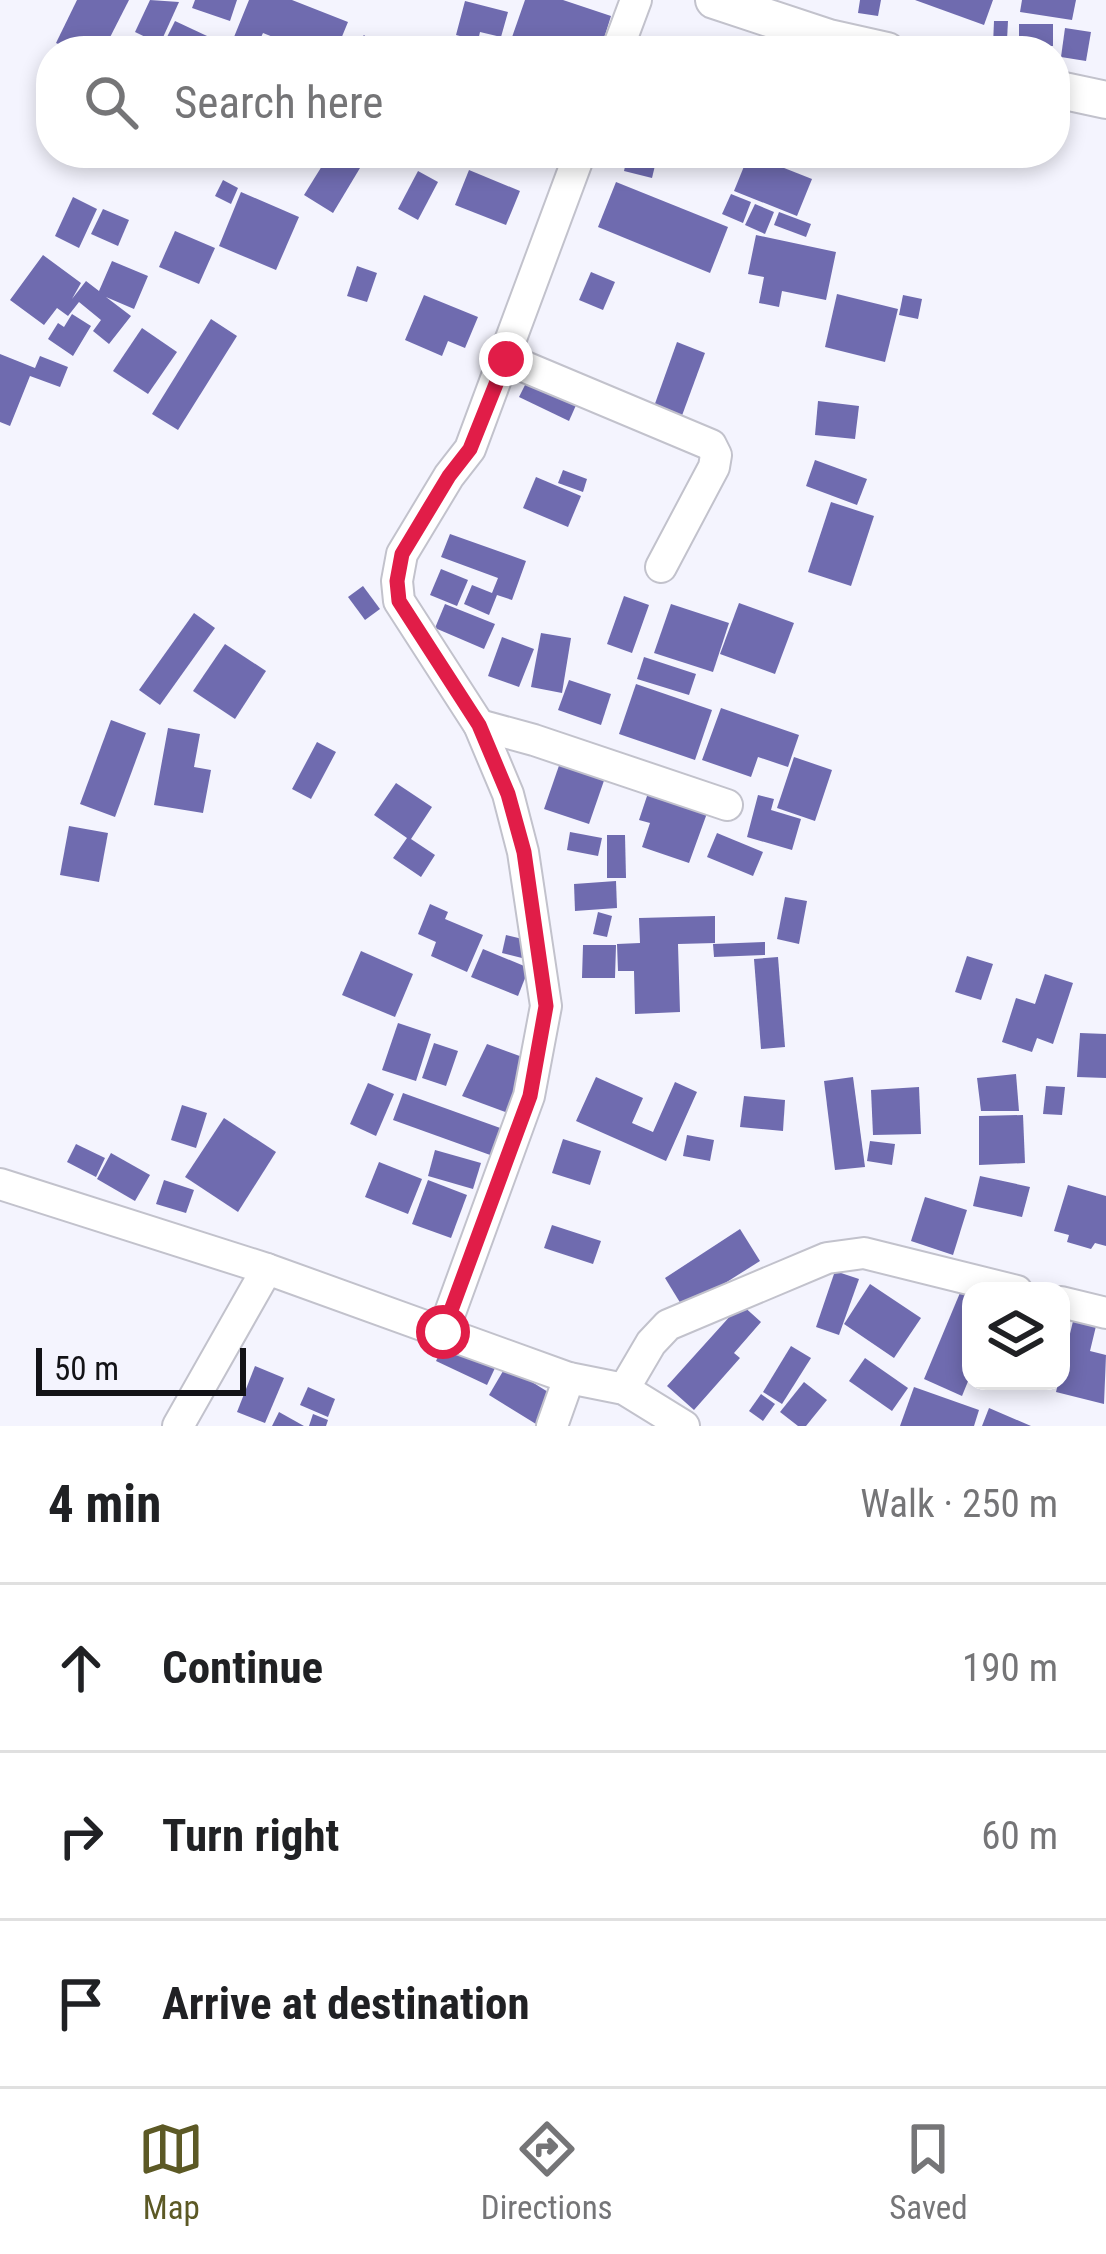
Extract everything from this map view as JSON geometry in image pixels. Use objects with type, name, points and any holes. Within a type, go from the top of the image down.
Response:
[{"type":"street","points":[[623,36],[636,0]]},
{"type":"street","points":[[714,0],[823,36]]},
{"type":"street","points":[[1070,92],[1106,100]]},
{"type":"street","points":[[443,1332],[530,1096],[546,1006],[524,852],[508,794],[479,725],[399,601],[397,581],[402,554],[416,528],[470,449],[575,168]]},
{"type":"street","points":[[506,359],[711,445],[716,455],[713,467],[661,567]]},
{"type":"street","points":[[479,725],[727,806]]},
{"type":"street","points":[[0,1184],[267,1268],[568,1378],[624,1389],[684,1426]]},
{"type":"street","points":[[624,1389],[651,1343],[668,1325],[826,1258],[865,1253],[981,1282]]},
{"type":"street","points":[[178,1426],[267,1268]]},
{"type":"street","points":[[1070,1304],[1106,1313]]},
{"type":"street","points":[[552,1426],[568,1378]]},
{"type":"building","points":[[77,0],[129,0],[111,36],[59,36]]},
{"type":"building","points":[[150,0],[179,2],[164,36],[135,32]]},
{"type":"building","points":[[195,0],[237,0],[230,21],[192,8]]},
{"type":"building","points":[[249,0],[292,0],[348,22],[342,36],[234,36]]},
{"type":"building","points":[[525,0],[563,0],[611,16],[605,36],[512,36]]},
{"type":"building","points":[[860,0],[881,0],[878,16],[858,13]]},
{"type":"building","points":[[915,0],[993,0],[984,25]]},
{"type":"building","points":[[1022,0],[1076,0],[1072,20],[1020,12]]},
{"type":"building","points":[[465,1],[508,12],[501,36],[456,35]]},
{"type":"building","points":[[175,21],[207,36],[168,36]]},
{"type":"building","points":[[994,21],[1008,21],[1007,36],[993,36]]},
{"type":"building","points":[[1019,24],[1053,24],[1053,36],[1019,36]]},
{"type":"building","points":[[1065,28],[1091,32],[1086,61],[1070,58],[1070,36],[1064,36]]},
{"type":"building","points":[[321,168],[360,168],[333,213],[304,195]]},
{"type":"building","points":[[625,168],[654,168],[652,178]]},
{"type":"building","points":[[743,168],[784,168],[812,179],[797,216],[734,191]]},
{"type":"building","points":[[469,170],[520,191],[506,225],[455,205]]},
{"type":"building","points":[[418,171],[438,182],[418,220],[398,209]]},
{"type":"building","points":[[223,180],[238,188],[231,204],[215,196]]},
{"type":"building","points":[[616,182],[728,227],[710,273],[598,227]]},
{"type":"building","points":[[241,192],[299,217],[276,270],[219,246]]},
{"type":"building","points":[[731,194],[751,202],[743,223],[722,214]]},
{"type":"building","points":[[73,197],[97,209],[79,248],[55,236]]},
{"type":"building","points":[[755,204],[774,212],[765,234],[745,225]]},
{"type":"building","points":[[103,209],[129,220],[118,246],[91,234]]},
{"type":"building","points":[[779,212],[811,224],[806,237],[774,225]]},
{"type":"building","points":[[175,231],[215,248],[199,284],[159,267]]},
{"type":"building","points":[[756,235],[836,252],[826,300],[782,291],[779,307],[759,303],[764,277],[748,274]]},
{"type":"building","points":[[43,255],[81,283],[72,299],[86,281],[99,291],[112,261],[148,276],[134,309],[106,297],[131,316],[109,344],[93,331],[101,320],[79,302],[68,316],[57,308],[44,325],[10,300]]},
{"type":"building","points":[[357,266],[377,273],[367,302],[347,296]]},
{"type":"building","points":[[591,272],[615,282],[603,310],[579,300]]},
{"type":"building","points":[[837,294],[898,309],[885,362],[825,347]]},
{"type":"building","points":[[424,295],[478,317],[465,348],[448,341],[442,356],[405,340]]},
{"type":"building","points":[[903,295],[922,299],[918,319],[899,315]]},
{"type":"building","points":[[72,314],[91,326],[73,356],[48,339],[58,323],[64,327]]},
{"type":"building","points":[[211,319],[237,336],[178,430],[152,414]]},
{"type":"building","points":[[142,328],[177,352],[148,394],[113,371]]},
{"type":"building","points":[[677,342],[705,353],[680,421],[652,412]]},
{"type":"building","points":[[0,354],[35,368],[40,356],[68,367],[60,387],[30,376],[10,426],[0,422]]},
{"type":"building","points":[[528,379],[577,403],[569,421],[519,397]]},
{"type":"building","points":[[818,401],[859,406],[855,439],[815,435]]},
{"type":"building","points":[[815,460],[867,479],[857,505],[806,486]]},
{"type":"building","points":[[563,470],[587,479],[583,492],[558,483]]},
{"type":"building","points":[[536,477],[581,496],[568,527],[523,508]]},
{"type":"building","points":[[831,502],[874,516],[851,586],[808,572]]},
{"type":"building","points":[[450,534],[526,561],[512,600],[497,595],[489,615],[464,604],[472,585],[492,593],[498,578],[441,557]]},
{"type":"building","points":[[441,569],[468,580],[457,606],[430,595]]},
{"type":"building","points":[[363,586],[380,609],[365,620],[348,597]]},
{"type":"building","points":[[624,596],[649,605],[632,653],[607,644]]},
{"type":"building","points":[[739,603],[794,623],[775,674],[720,654]]},
{"type":"building","points":[[445,604],[495,624],[484,649],[435,628]]},
{"type":"building","points":[[671,604],[729,623],[713,672],[654,653]]},
{"type":"building","points":[[194,613],[215,628],[160,705],[139,690]]},
{"type":"building","points":[[541,633],[571,638],[562,693],[531,687]]},
{"type":"building","points":[[502,637],[534,649],[519,687],[488,676]]},
{"type":"building","points":[[225,644],[266,671],[235,719],[193,691]]},
{"type":"building","points":[[644,657],[696,674],[689,695],[637,679]]},
{"type":"building","points":[[569,680],[611,694],[601,725],[558,710]]},
{"type":"building","points":[[636,684],[712,710],[695,760],[619,734]]},
{"type":"building","points":[[721,708],[799,735],[788,767],[758,757],[751,777],[702,760]]},
{"type":"building","points":[[111,720],[146,733],[115,817],[80,804]]},
{"type":"building","points":[[168,728],[200,734],[194,767],[211,770],[203,813],[154,805]]},
{"type":"building","points":[[317,742],[336,752],[311,799],[292,789]]},
{"type":"building","points":[[563,754],[608,769],[589,824],[544,809]]},
{"type":"building","points":[[794,757],[832,770],[815,821],[777,808]]},
{"type":"building","points":[[396,783],[432,807],[411,839],[435,855],[421,877],[393,858],[407,838],[374,815]]},
{"type":"building","points":[[651,784],[710,805],[689,863],[642,847],[650,823],[639,820]]},
{"type":"building","points":[[758,795],[774,799],[771,810],[801,819],[792,850],[747,837]]},
{"type":"building","points":[[69,826],[108,833],[99,882],[60,875]]},
{"type":"building","points":[[570,832],[602,838],[598,856],[567,850]]},
{"type":"building","points":[[717,833],[763,852],[753,876],[707,857]]},
{"type":"building","points":[[607,835],[625,835],[626,878],[607,878]]},
{"type":"building","points":[[616,881],[617,908],[575,911],[574,884]]},
{"type":"building","points":[[785,897],[807,901],[799,944],[777,939]]},
{"type":"building","points":[[430,904],[448,912],[445,919],[483,935],[467,972],[431,956],[436,942],[418,934]]},
{"type":"building","points":[[598,912],[612,916],[607,937],[593,934]]},
{"type":"building","points":[[715,916],[715,943],[678,944],[680,1012],[635,1014],[634,971],[618,971],[617,944],[640,943],[639,918]]},
{"type":"building","points":[[506,935],[535,942],[530,960],[502,953]]},
{"type":"building","points":[[765,942],[765,955],[714,957],[713,944]]},
{"type":"building","points":[[583,945],[616,945],[615,978],[582,978]]},
{"type":"building","points":[[483,949],[529,968],[518,996],[471,977]]},
{"type":"building","points":[[361,951],[413,974],[395,1017],[342,995]]},
{"type":"building","points":[[967,956],[993,964],[981,1000],[955,992]]},
{"type":"building","points":[[778,957],[785,1047],[761,1049],[754,959]]},
{"type":"building","points":[[1045,974],[1073,983],[1053,1044],[1037,1038],[1032,1052],[1002,1042],[1016,998],[1035,1004]]},
{"type":"building","points":[[398,1023],[431,1034],[416,1081],[382,1070]]},
{"type":"building","points":[[1080,1033],[1106,1034],[1106,1078],[1077,1077]]},
{"type":"building","points":[[434,1043],[458,1051],[446,1086],[422,1078]]},
{"type":"building","points":[[487,1044],[528,1059],[508,1113],[462,1096]]},
{"type":"building","points":[[1016,1074],[1019,1111],[981,1111],[977,1078]]},
{"type":"building","points":[[596,1077],[643,1098],[632,1123],[653,1132],[675,1082],[697,1092],[666,1161],[576,1121]]},
{"type":"building","points":[[853,1077],[865,1167],[835,1170],[824,1081]]},
{"type":"building","points":[[368,1083],[394,1094],[376,1136],[350,1124]]},
{"type":"building","points":[[1046,1086],[1065,1087],[1062,1115],[1043,1114]]},
{"type":"building","points":[[919,1087],[921,1134],[873,1135],[871,1090]]},
{"type":"building","points":[[403,1093],[503,1129],[493,1156],[393,1120]]},
{"type":"building","points":[[744,1096],[785,1100],[783,1131],[740,1127]]},
{"type":"building","points":[[182,1105],[207,1113],[196,1148],[171,1140]]},
{"type":"building","points":[[1023,1115],[1025,1163],[979,1165],[979,1116]]},
{"type":"building","points":[[224,1118],[276,1152],[238,1212],[185,1177]]},
{"type":"building","points":[[687,1135],[714,1140],[710,1161],[683,1156]]},
{"type":"building","points":[[563,1139],[601,1151],[590,1185],[552,1173]]},
{"type":"building","points":[[870,1141],[895,1144],[892,1165],[867,1161]]},
{"type":"building","points":[[76,1144],[105,1158],[96,1177],[67,1162]]},
{"type":"building","points":[[435,1150],[481,1163],[473,1189],[428,1176]]},
{"type":"building","points":[[111,1153],[150,1175],[135,1201],[97,1179]]},
{"type":"building","points":[[379,1162],[422,1179],[408,1214],[365,1197]]},
{"type":"building","points":[[980,1176],[1030,1187],[1022,1217],[973,1206]]},
{"type":"building","points":[[164,1180],[194,1190],[186,1213],[156,1204]]},
{"type":"building","points":[[428,1180],[467,1195],[451,1238],[412,1224]]},
{"type":"building","points":[[1068,1185],[1106,1196],[1106,1246],[1095,1243],[1091,1249],[1067,1242],[1069,1235],[1054,1231]]},
{"type":"building","points":[[925,1197],[967,1210],[953,1255],[911,1241]]},
{"type":"building","points":[[552,1225],[601,1241],[593,1264],[544,1248]]},
{"type":"building","points":[[740,1229],[760,1261],[684,1309],[665,1278]]},
{"type":"building","points":[[835,1271],[859,1279],[839,1335],[816,1327]]},
{"type":"building","points":[[870,1284],[921,1318],[894,1358],[844,1324]]},
{"type":"building","points":[[962,1288],[962,1396],[924,1379]]},
{"type":"building","points":[[741,1304],[761,1322],[734,1353],[740,1358],[694,1410],[667,1386]]},
{"type":"building","points":[[1074,1317],[1097,1322],[1090,1351],[1106,1355],[1104,1404],[1056,1392],[1070,1390]]},
{"type":"building","points":[[444,1344],[495,1368],[487,1385],[436,1361]]},
{"type":"building","points":[[791,1346],[811,1358],[782,1404],[763,1392]]},
{"type":"building","points":[[865,1358],[908,1388],[892,1411],[849,1381]]},
{"type":"building","points":[[255,1366],[284,1378],[265,1423],[237,1412]]},
{"type":"building","points":[[506,1366],[553,1395],[536,1424],[489,1395]]},
{"type":"building","points":[[804,1382],[827,1400],[806,1426],[798,1426],[780,1412]]},
{"type":"building","points":[[308,1387],[335,1399],[328,1417],[300,1405]]},
{"type":"building","points":[[914,1387],[979,1410],[974,1426],[900,1426]]},
{"type":"building","points":[[761,1394],[775,1404],[763,1421],[749,1411]]},
{"type":"building","points":[[989,1408],[1031,1426],[982,1426]]},
{"type":"building","points":[[279,1412],[304,1426],[272,1426]]},
{"type":"building","points":[[313,1414],[328,1420],[326,1426],[309,1426]]},
{"type":"route","points":[[443,1332],[530,1096],[546,1006],[524,852],[508,794],[479,725],[399,601],[397,581],[402,554],[470,449],[506,359]]}]
